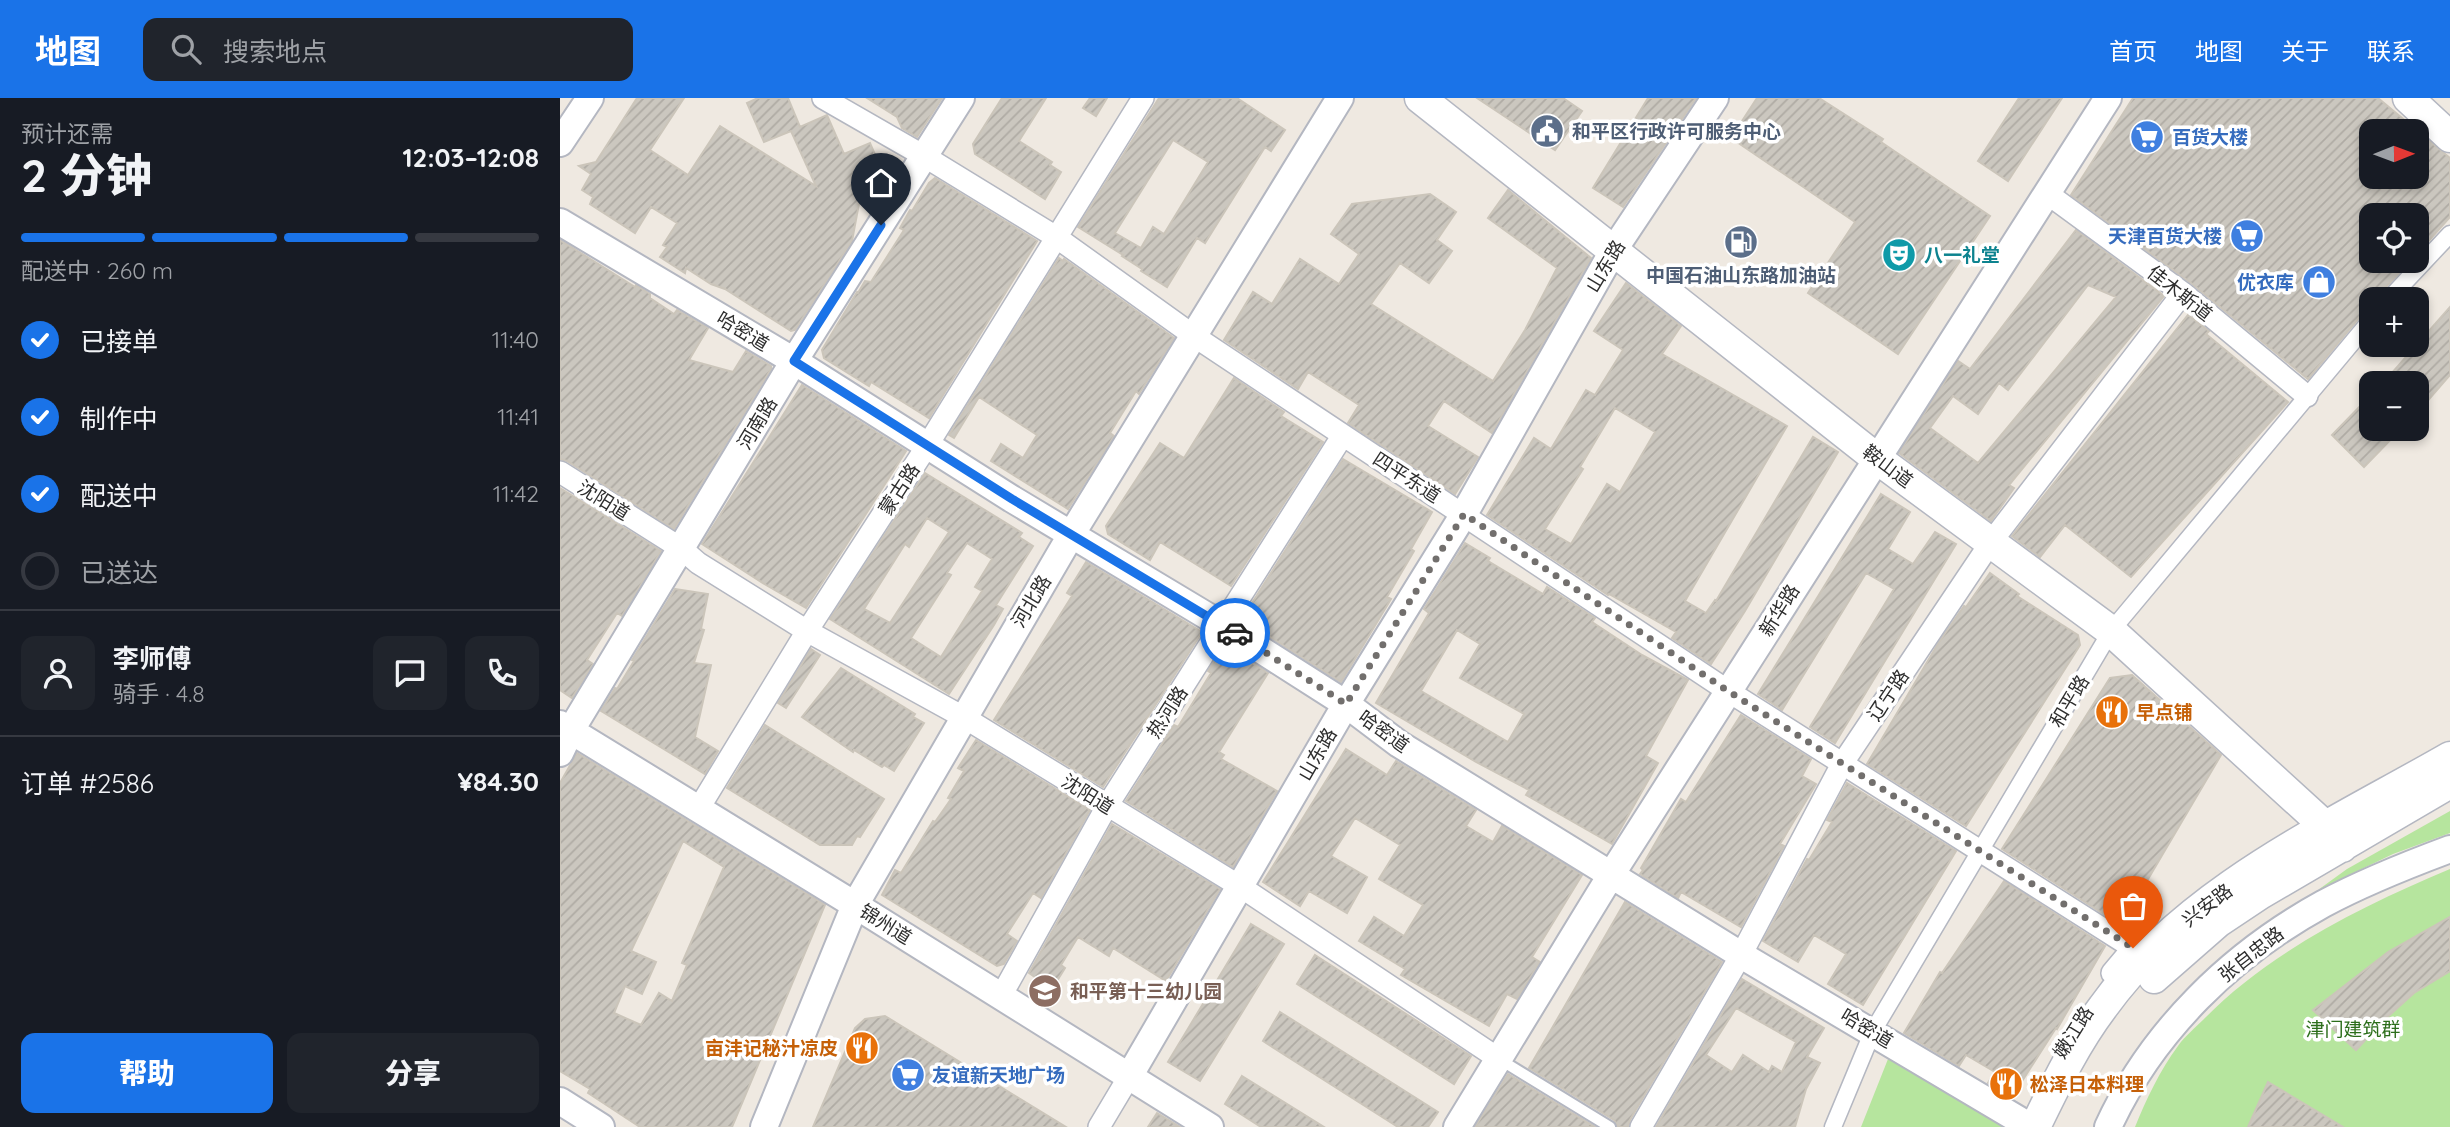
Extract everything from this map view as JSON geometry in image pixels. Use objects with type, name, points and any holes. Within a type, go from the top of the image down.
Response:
[{"type":"main road","name":"鞍山道","points":[[1420,98],[1876,458],[2111,631],[2334,837]]},
{"type":"main road","points":[[2408,98],[2450,137]]},
{"type":"main road","name":"兴安路","points":[[2058,1127],[2094,1056],[2120,1017],[2178,955],[2218,922],[2260,894],[2334,837],[2450,757]]},
{"type":"main road","name":"兴安路","points":[[2033,1127],[2067,1063],[2103,1006],[2139,964],[2174,931],[2226,890],[2450,783]]},
{"type":"street","points":[[564,130],[590,98]]},
{"type":"street","name":"四平东道","points":[[823,98],[1056,237],[1194,336],[1728,691],[2133,948]]},
{"type":"street","name":"河南路","points":[[564,736],[682,549],[794,361],[961,98]]},
{"type":"street","name":"蒙古路","points":[[699,808],[807,631],[927,446],[1143,98]]},
{"type":"street","name":"河北路","points":[[764,1127],[855,905],[1071,535],[1340,98]]},
{"type":"street","name":"山东路","points":[[1099,1127],[1346,704],[1464,514],[1614,251],[1715,98]]},
{"type":"street","name":"新华路","points":[[1457,1127],[1611,874],[2108,98]]},
{"type":"street","name":"佳木斯道","points":[[2048,194],[2183,293],[2307,396]]},
{"type":"street","name":"哈密道","points":[[560,222],[794,361],[1071,535],[1222,625],[1346,704],[1399,744],[1741,955],[2033,1127]]},
{"type":"street","points":[[2400,287],[2450,234]]},
{"type":"street","name":"辽宁路","points":[[1641,1127],[1741,955],[1842,764],[1991,542],[2183,293]]},
{"type":"street","name":"和平路","points":[[1832,1127],[1873,1031],[2111,631],[2359,334]]},
{"type":"street","name":"热河路","points":[[1002,996],[1107,806],[1343,435]]},
{"type":"street","name":"沈阳道","points":[[560,472],[807,631],[965,718],[1241,887],[1499,1059]]},
{"type":"street","name":"锦州道","points":[[564,736],[699,808],[1210,1127]]},
{"type":"street","name":"张自忠路","points":[[2108,1127],[2141,1066],[2159,1041],[2199,997],[2244,959],[2292,922],[2325,903],[2450,849]]},
{"type":"street","name":"嫩江路","points":[[2033,1127],[2039,1096],[2049,1070],[2080,1020],[2133,948]]},
{"type":"street","points":[[560,1101],[601,1127]]},
{"type":"lane","name":"沈阳道","points":[[1499,1059],[1610,1127]]},
{"type":"green space","points":[[2450,811],[2450,833],[2393,854],[2318,890],[2347,869]]},
{"type":"green space","name":"津门建筑群","points":[[2450,869],[2450,1127],[2135,1127],[2154,1085],[2178,1046],[2230,995],[2258,972],[2319,932],[2384,898]]},
{"type":"green space","points":[[1890,1054],[2011,1127],[1861,1127]]},
{"type":"building","points":[[637,98],[684,98],[650,150],[688,175],[720,126],[816,186],[791,131],[764,142],[747,103],[758,98],[788,98],[800,127],[827,115],[844,154],[870,143],[887,182],[861,193],[852,241],[795,330],[791,331],[725,289],[711,284],[686,268],[685,273],[660,257],[667,247],[663,245],[677,223],[651,207],[635,233],[590,204],[593,197],[582,190],[591,174],[579,166],[596,162]]},
{"type":"building","points":[[867,98],[942,98],[917,137],[902,128],[897,117]]},
{"type":"building","points":[[1002,98],[1046,98],[1019,141],[1052,162],[1050,165],[1061,172],[1045,199],[975,154],[973,144]]},
{"type":"building","points":[[1090,98],[1107,98],[1096,116],[1083,108]]},
{"type":"building","points":[[1159,98],[1237,98],[1285,130],[1271,151],[1265,147],[1205,243],[1197,238],[1167,287],[1078,227]],"holes":[[[1173,140],[1208,162],[1164,234],[1153,227],[1141,248],[1115,233]]]},
{"type":"building","name":"和平区行政许可服务中心","points":[[1477,98],[1563,98],[1582,111],[1555,150]]},
{"type":"building","points":[[1648,98],[1696,98],[1623,207],[1593,188]]},
{"type":"building","name":"八一礼堂","points":[[1757,98],[1819,98],[1883,139],[1881,142],[1990,216],[1898,354],[1808,293],[1855,222],[1731,138]]},
{"type":"building","points":[[2019,98],[2062,98],[2008,181],[1978,161]]},
{"type":"building","name":"天津百货大楼","points":[[2133,98],[2378,98],[2403,119],[2359,119],[2359,189],[2429,189],[2429,140],[2450,158],[2450,217],[2429,241],[2429,203],[2359,203],[2359,273],[2399,273],[2386,287],[2359,287],[2359,318],[2308,379],[2191,283],[2071,195]]},
{"type":"building","points":[[935,178],[1037,241],[929,418],[871,382],[869,386],[824,358],[822,350],[857,292],[865,281],[871,282],[904,230],[900,228],[910,210],[912,211]]},
{"type":"building","points":[[1508,190],[1591,258],[1492,433],[1444,401],[1428,426],[1478,457],[1455,494],[1348,423],[1359,405],[1308,372],[1298,389],[1224,340],[1253,292],[1272,304],[1300,259],[1339,284],[1359,254],[1331,234],[1352,204],[1430,194],[1456,212],[1437,240],[1452,251],[1429,283],[1400,263],[1371,304],[1493,381],[1525,330],[1557,268],[1488,218]]},
{"type":"building","points":[[2076,230],[2164,296],[2009,485],[2014,488],[1991,521],[1899,453],[1958,361],[1970,369]],"holes":[[[2088,285],[2116,297],[1978,463],[1930,428],[1953,396],[1978,414],[1999,383],[2008,390]]]},
{"type":"building","points":[[560,240],[650,294],[650,298],[674,314],[677,310],[708,328],[689,360],[733,372],[746,351],[771,366],[674,529],[560,459]]},
{"type":"building","points":[[1059,258],[1174,338],[1139,394],[1136,391],[1110,433],[1114,436],[1068,509],[991,461],[1001,444],[1023,458],[1037,435],[979,397],[954,438],[949,435]]},
{"type":"building","points":[[1626,283],[1681,326],[1662,354],[1787,426],[1685,601],[1706,613],[1716,601],[1813,437],[1838,452],[1711,664],[1672,638],[1676,632],[1608,595],[1487,515],[1534,438],[1551,449],[1586,390],[1595,395],[1623,350],[1594,331]],"holes":[[[1615,408],[1655,432],[1620,492],[1607,484],[1571,544],[1545,529],[1583,469],[1580,467]]]},
{"type":"building","points":[[2450,307],[2450,375],[2429,399],[2429,371],[2394,371],[2406,357],[2429,357],[2429,331]]},
{"type":"building","points":[[2188,315],[2209,331],[2206,334],[2288,402],[2131,577],[2065,525],[2040,557],[2012,536]]},
{"type":"building","points":[[1234,378],[1284,412],[1281,416],[1323,442],[1231,586],[1160,542],[1150,560],[1108,534],[1106,526],[1160,443],[1184,458]]},
{"type":"building","points":[[802,385],[906,451],[806,608],[702,544]]},
{"type":"building","points":[[2359,407],[2359,441],[2389,441],[2364,467],[2332,435]]},
{"type":"building","points":[[1343,459],[1432,512],[1411,549],[1414,551],[1387,597],[1391,599],[1341,682],[1242,619]]},
{"type":"building","points":[[925,473],[1022,533],[1019,537],[1033,546],[996,605],[1003,609],[994,625],[949,694],[830,619]],"holes":[[[927,518],[949,532],[890,623],[864,609],[905,544],[909,547]],[[967,543],[992,559],[975,587],[982,591],[941,657],[911,638],[951,575],[947,573]]]},
{"type":"building","points":[[560,488],[661,551],[622,616],[617,613],[587,660],[593,664],[572,698],[560,690]]},
{"type":"building","points":[[1881,494],[1910,512],[1888,549],[1913,564],[1935,532],[1956,544],[1835,743],[1810,727],[1894,589],[1866,573],[1782,710],[1758,694]]},
{"type":"building","points":[[1465,543],[1490,558],[1488,561],[1543,594],[1547,587],[1595,618],[1592,622],[1642,655],[1688,680],[1646,756],[1658,763],[1612,844],[1526,795],[1529,790],[1376,703],[1429,613],[1424,609]],"holes":[[[1457,630],[1480,644],[1460,678],[1524,714],[1508,742],[1421,691]]]},
{"type":"building","points":[[1086,562],[1202,632],[1103,787],[994,720],[1072,596],[1067,593]]},
{"type":"building","points":[[1990,573],[2019,594],[2017,596],[2078,635],[2080,645],[1966,826],[1867,764],[1939,642]]},
{"type":"building","points":[[675,589],[708,594],[701,629],[704,630],[694,663],[711,665],[695,737],[718,751],[705,774],[601,711],[634,661],[632,660]]},
{"type":"building","points":[[1227,647],[1268,673],[1219,752],[1224,755],[1221,759],[1277,791],[1233,867],[1126,801],[1174,725],[1178,727],[1211,673],[1208,671],[1215,660],[1218,662]]},
{"type":"building","points":[[811,649],[820,655],[786,708],[778,703]]},
{"type":"building","points":[[841,668],[915,714],[913,717],[924,723],[894,771],[854,750],[853,752],[802,717]]},
{"type":"building","points":[[2132,675],[2221,755],[2121,925],[2002,849],[2110,678]]},
{"type":"building","points":[[1741,715],[1811,759],[1802,776],[1816,784],[1780,844],[1784,846],[1741,927],[1681,892],[1678,898],[1640,874],[1681,799],[1686,802]]},
{"type":"building","points":[[765,725],[884,799],[852,845],[820,845],[727,788]]},
{"type":"building","points":[[976,740],[1090,810],[1041,898],[1033,893],[1007,934],[1017,941],[1004,964],[997,966],[882,895],[895,870],[901,873],[933,821],[935,822],[951,799],[948,798],[964,771],[958,768]]},
{"type":"building","points":[[1346,749],[1387,775],[1396,761],[1476,810],[1466,826],[1493,842],[1502,826],[1582,875],[1532,957],[1540,962],[1517,999],[1507,994],[1489,1026],[1401,975],[1405,969],[1359,941],[1374,917],[1404,936],[1423,905],[1379,879],[1400,845],[1355,818],[1331,856],[1367,877],[1347,913],[1309,891],[1300,906],[1263,882]]},
{"type":"building","points":[[577,753],[825,905],[732,1127],[640,1127],[588,1093],[590,1089],[560,1071],[560,783]],"holes":[[[683,841],[724,867],[682,963],[687,965],[672,1001],[659,993],[641,1025],[614,1013],[625,986],[642,994],[656,962],[631,951]]]},
{"type":"building","points":[[1847,783],[1956,851],[1863,1005],[1828,984],[1846,954],[1814,935],[1798,962],[1763,941],[1807,859],[1809,860],[1832,822],[1827,820]]},
{"type":"building","points":[[1112,824],[1220,889],[1166,981],[1113,948],[1109,956],[1078,937],[1061,965],[1065,968],[1052,989],[1029,973]]},
{"type":"building","points":[[2004,881],[2105,946],[2057,1029],[2012,1097],[1988,1083],[1995,1072],[1966,1055],[1959,1066],[1904,1033],[1940,972],[1942,973]]},
{"type":"building","points":[[1625,902],[1722,962],[1628,1127],[1618,1127],[1614,1120],[1529,1068]]},
{"type":"building","points":[[2450,917],[2450,971],[2414,993],[2356,1050],[2313,1010],[2388,952]]},
{"type":"building","points":[[1251,924],[1284,944],[1200,1081],[1168,1062]]},
{"type":"building","points":[[1315,955],[1471,1056],[1454,1084],[1297,984]]},
{"type":"building","points":[[1742,979],[1824,1028],[1807,1057],[1820,1063],[1806,1089],[1795,1127],[1656,1127]],"holes":[[[1736,1008],[1796,1042],[1782,1072],[1772,1066],[1769,1072],[1743,1055],[1732,1072],[1706,1055]]]},
{"type":"building","points":[[1280,1012],[1438,1112],[1428,1127],[1398,1127],[1263,1041]]},
{"type":"building","name":"友谊新天地广场","points":[[885,1016],[1066,1127],[813,1127],[855,1028],[865,1019]]},
{"type":"building","points":[[1508,1074],[1595,1127],[1475,1127]]},
{"type":"building","points":[[1242,1076],[1324,1127],[1261,1127],[1225,1104]]},
{"type":"building","points":[[2268,1082],[2343,1127],[2248,1127]]},
{"type":"building","points":[[1157,1113],[1180,1127],[1148,1127]]},
{"type":"way so far","points":[[1235,633],[1346,704],[1464,514],[1728,691],[2133,948]]},
{"type":"place","name":"和平区行政许可服务中心","points":[[1547,131]]},
{"type":"place","name":"百货大楼","points":[[2147,137]]},
{"type":"place","name":"天津百货大楼","points":[[2247,236]]},
{"type":"place","name":"中国石油山东路加油站","points":[[1741,242]]},
{"type":"place","name":"八一礼堂","points":[[1899,255]]},
{"type":"place","name":"优衣库","points":[[2319,282]]},
{"type":"place","name":"早点铺","points":[[2112,712]]},
{"type":"place","name":"和平第十三幼儿园","points":[[1045,991]]},
{"type":"place","name":"亩沣记秘汁凉皮","points":[[862,1048]]},
{"type":"place","name":"友谊新天地广场","points":[[908,1075]]},
{"type":"place","name":"松泽日本料理","points":[[2006,1084]]},
{"type":"route","points":[[881,225],[794,361],[1012,499],[1235,633]]}]
